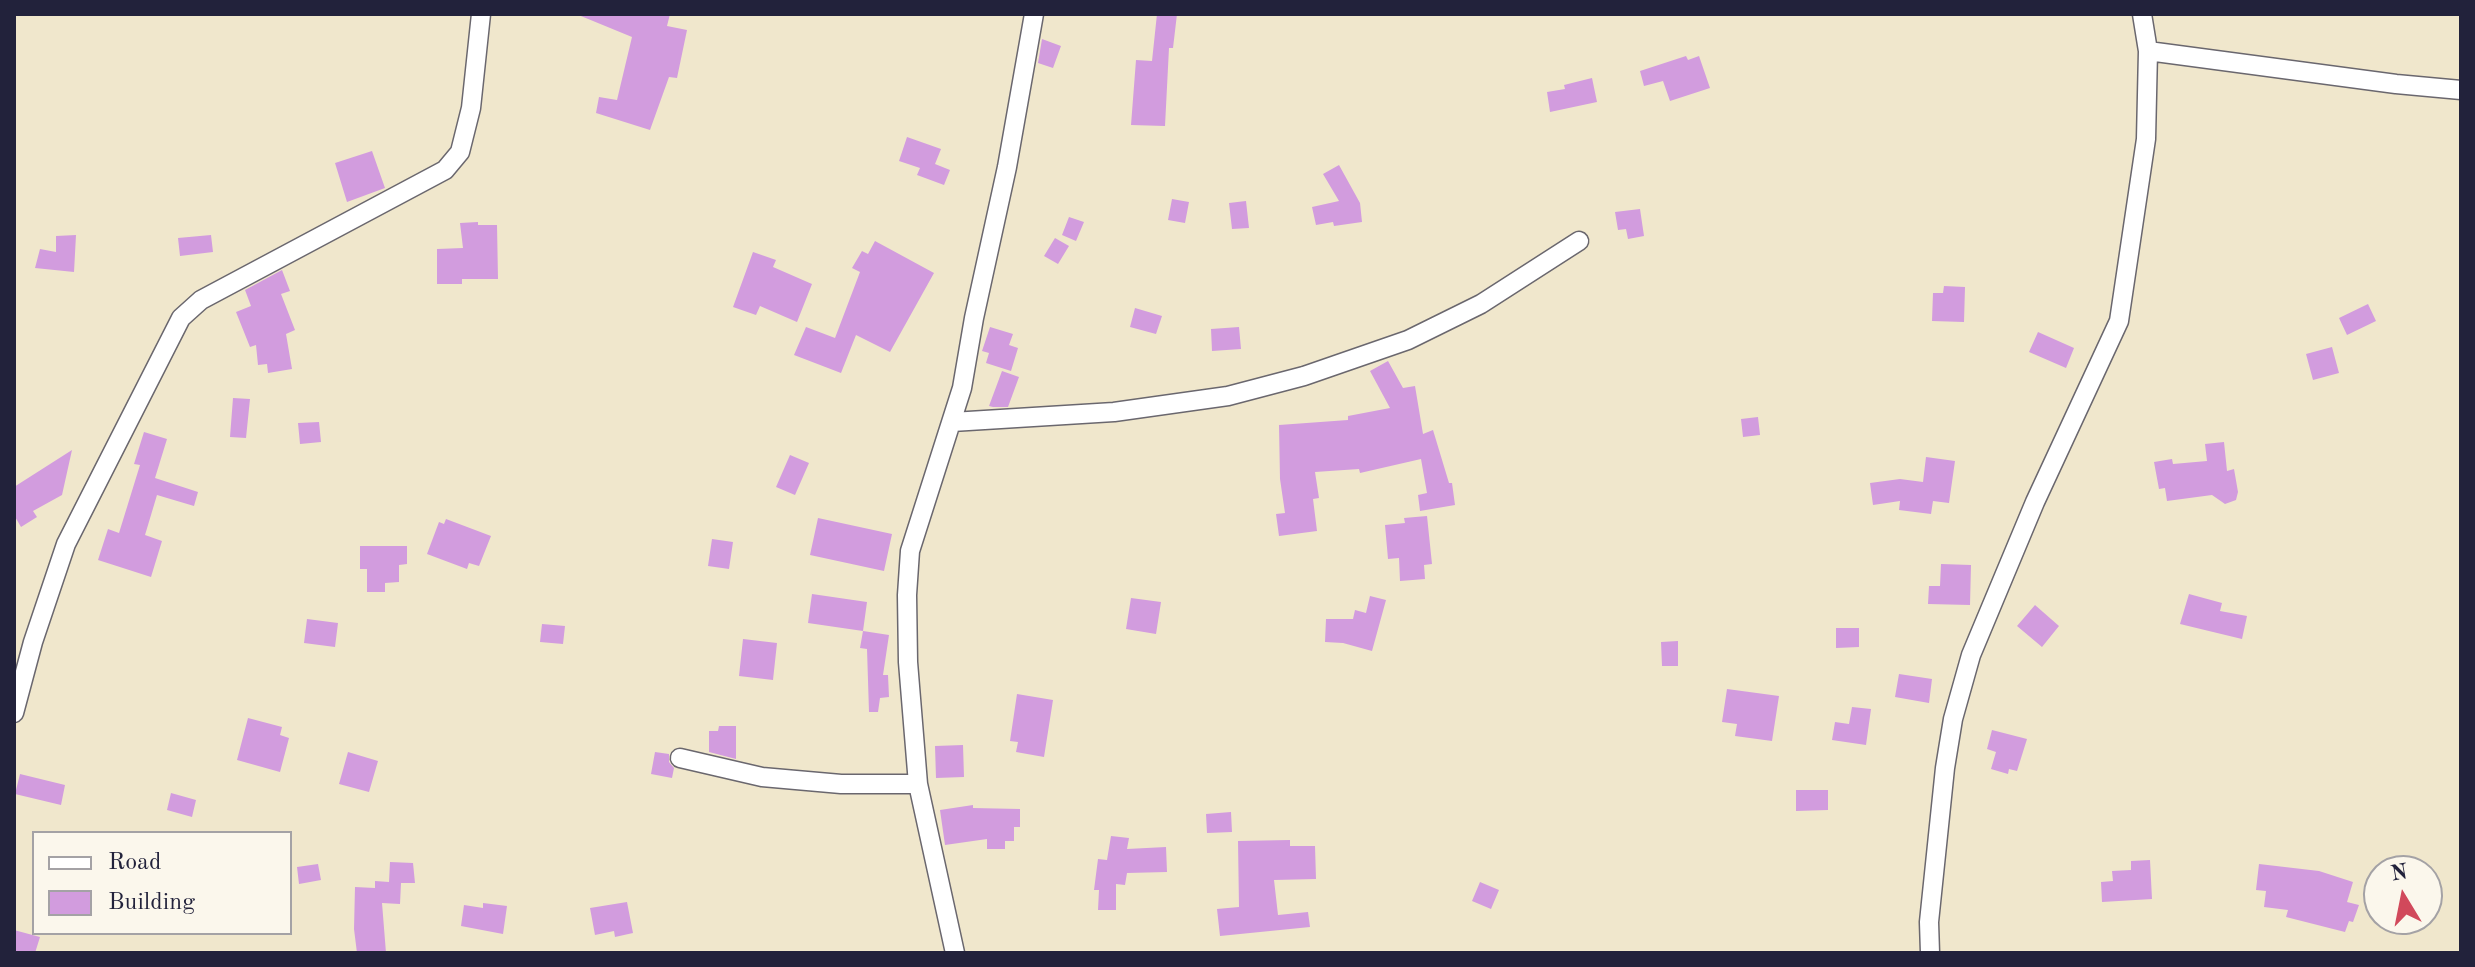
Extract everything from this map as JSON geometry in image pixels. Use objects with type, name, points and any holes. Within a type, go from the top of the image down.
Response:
[{"type":"street","points":[[14,713],[33,642],[66,544],[181,318],[201,300],[445,170],[460,152],[471,108],[481,14]]},
{"type":"street","points":[[955,953],[918,784],[908,662],[910,551],[962,388],[1007,167],[1034,14]]},
{"type":"street","points":[[1930,953],[1929,922],[1945,768],[1953,719],[1971,655],[2035,502],[2119,321],[2146,139],[2148,51],[2142,14]]},
{"type":"street","points":[[2148,51],[2461,90]]},
{"type":"street","points":[[952,422],[1114,412],[1228,396],[1304,376],[1408,340],[1481,304],[1579,241]]},
{"type":"street","points":[[680,758],[762,777],[841,784],[918,784]]},
{"type":"building","points":[[576,14],[670,14],[667,26],[687,30],[677,78],[669,77],[650,130],[596,113],[599,97],[617,100],[632,37]]},
{"type":"building","points":[[1157,14],[1177,14],[1173,48],[1169,48],[1165,126],[1131,125],[1136,60],[1152,61]]},
{"type":"building","points":[[1042,39],[1061,46],[1053,68],[1038,63]]},
{"type":"building","points":[[1686,56],[1688,60],[1699,56],[1710,88],[1670,101],[1663,81],[1644,86],[1640,71]]},
{"type":"building","points":[[1592,78],[1597,102],[1550,112],[1547,92],[1565,89],[1564,85]]},
{"type":"building","points":[[907,137],[941,149],[935,164],[950,170],[944,185],[917,175],[920,168],[899,161]]},
{"type":"building","points":[[372,151],[385,188],[347,202],[335,163]]},
{"type":"building","points":[[1339,165],[1360,203],[1362,222],[1316,225],[1312,207],[1339,201],[1323,174]]},
{"type":"building","points":[[1172,199],[1189,202],[1185,223],[1168,220]]},
{"type":"building","points":[[1246,201],[1249,228],[1232,229],[1229,203]]},
{"type":"building","points":[[1640,209],[1644,236],[1628,239],[1626,229],[1618,230],[1615,212]]},
{"type":"building","points":[[1069,217],[1084,222],[1076,241],[1062,235]]},
{"type":"building","points":[[478,222],[478,225],[497,225],[498,279],[462,279],[462,284],[437,284],[437,249],[463,248],[460,223]]},
{"type":"building","points":[[76,235],[74,272],[35,268],[40,249],[56,252],[56,236]]},
{"type":"building","points":[[211,235],[213,252],[180,256],[178,238]]},
{"type":"building","points":[[1055,238],[1069,246],[1058,264],[1044,256]]},
{"type":"building","points":[[875,241],[934,273],[890,352],[856,335],[841,373],[794,355],[806,327],[835,338],[860,272],[852,268],[862,251],[868,254]]},
{"type":"building","points":[[753,252],[776,260],[773,267],[812,284],[797,322],[760,306],[756,315],[733,307]]},
{"type":"building","points":[[282,270],[290,291],[281,294],[295,330],[286,334],[292,369],[268,373],[267,364],[258,365],[256,345],[250,347],[236,312],[251,306],[245,290]]},
{"type":"building","points":[[1944,286],[1965,287],[1964,322],[1932,321],[1933,293],[1943,293]]},
{"type":"building","points":[[2368,304],[2376,321],[2347,335],[2339,318]]},
{"type":"building","points":[[1135,308],[1162,316],[1156,334],[1130,327]]},
{"type":"building","points":[[990,327],[1013,334],[1009,345],[1018,348],[1011,371],[986,363],[989,353],[982,351]]},
{"type":"building","points":[[1239,327],[1241,349],[1212,351],[1211,329]]},
{"type":"building","points":[[2038,332],[2074,348],[2066,368],[2029,352]]},
{"type":"building","points":[[2332,347],[2339,373],[2313,380],[2306,354]]},
{"type":"building","points":[[1388,361],[1403,388],[1415,386],[1423,434],[1433,430],[1449,483],[1452,483],[1455,505],[1420,511],[1418,495],[1427,493],[1421,459],[1360,473],[1359,469],[1315,472],[1319,498],[1313,499],[1317,531],[1279,536],[1276,514],[1285,513],[1280,479],[1279,425],[1348,420],[1348,416],[1390,408],[1370,371]]},
{"type":"building","points":[[1002,371],[1019,377],[1008,407],[989,406]]},
{"type":"building","points":[[233,398],[250,399],[246,438],[230,437]]},
{"type":"building","points":[[1758,417],[1760,435],[1743,437],[1741,419]]},
{"type":"building","points":[[319,422],[321,442],[300,444],[298,423]]},
{"type":"building","points":[[144,432],[167,439],[155,478],[198,492],[194,506],[157,495],[145,535],[162,541],[151,577],[98,560],[108,529],[119,533],[140,465],[134,464]]},
{"type":"building","points":[[2224,442],[2227,471],[2234,469],[2238,492],[2236,500],[2225,504],[2212,495],[2167,501],[2165,488],[2159,489],[2154,462],[2172,459],[2173,464],[2207,461],[2205,444]]},
{"type":"building","points":[[72,450],[62,495],[33,511],[37,517],[21,527],[14,515],[14,487]]},
{"type":"building","points":[[790,455],[809,463],[795,495],[776,487]]},
{"type":"building","points":[[1926,457],[1955,461],[1949,503],[1933,501],[1931,514],[1899,510],[1900,501],[1873,505],[1870,483],[1900,479],[1923,482]]},
{"type":"building","points":[[1427,516],[1432,564],[1424,565],[1425,579],[1400,581],[1399,558],[1388,559],[1385,525],[1405,523],[1404,518]]},
{"type":"building","points":[[818,518],[892,534],[884,571],[810,555]]},
{"type":"building","points":[[446,519],[491,536],[479,566],[469,563],[467,569],[427,554],[439,522],[444,524]]},
{"type":"building","points":[[712,539],[733,542],[729,569],[708,566]]},
{"type":"building","points":[[360,546],[407,546],[407,564],[399,565],[399,582],[385,583],[385,592],[367,592],[367,569],[360,569]]},
{"type":"building","points":[[1941,564],[1971,565],[1970,605],[1928,604],[1929,586],[1940,586]]},
{"type":"building","points":[[812,594],[867,602],[863,631],[808,623]]},
{"type":"building","points":[[2189,594],[2222,603],[2220,611],[2247,616],[2242,639],[2180,624]]},
{"type":"building","points":[[1370,596],[1386,600],[1372,651],[1343,643],[1325,642],[1326,619],[1353,619],[1355,610],[1366,613]]},
{"type":"building","points":[[1131,598],[1161,602],[1156,634],[1126,629]]},
{"type":"building","points":[[2035,605],[2059,626],[2042,647],[2017,626]]},
{"type":"building","points":[[307,619],[338,623],[335,647],[304,643]]},
{"type":"building","points":[[542,624],[565,626],[563,644],[540,642]]},
{"type":"building","points":[[1836,628],[1859,628],[1859,647],[1836,648]]},
{"type":"building","points":[[863,631],[889,635],[883,675],[888,675],[889,697],[880,698],[878,712],[869,712],[867,649],[860,648]]},
{"type":"building","points":[[743,639],[777,643],[773,680],[739,676]]},
{"type":"building","points":[[1678,641],[1678,666],[1662,666],[1661,642]]},
{"type":"building","points":[[1899,674],[1932,679],[1929,703],[1895,697]]},
{"type":"building","points":[[1727,689],[1779,696],[1772,741],[1735,736],[1737,724],[1722,722]]},
{"type":"building","points":[[1017,694],[1053,700],[1044,757],[1016,752],[1018,742],[1010,741]]},
{"type":"building","points":[[1852,707],[1871,709],[1866,745],[1832,740],[1835,722],[1849,724]]},
{"type":"building","points":[[248,718],[282,727],[280,735],[289,738],[280,772],[237,760]]},
{"type":"building","points":[[719,726],[736,726],[736,759],[709,752],[709,731],[718,731]]},
{"type":"building","points":[[1992,730],[2027,739],[2017,771],[2009,769],[2008,774],[1991,769],[1996,752],[1987,749]]},
{"type":"building","points":[[963,745],[964,777],[936,778],[935,746]]},
{"type":"building","points":[[348,752],[378,761],[369,792],[339,784]]},
{"type":"building","points":[[655,752],[669,754],[669,762],[674,768],[672,778],[651,774]]},
{"type":"building","points":[[20,774],[65,785],[61,805],[15,794]]},
{"type":"building","points":[[1796,790],[1828,790],[1828,810],[1796,811]]},
{"type":"building","points":[[171,793],[196,800],[192,817],[167,810]]},
{"type":"building","points":[[973,805],[973,808],[1020,809],[1020,827],[1014,827],[1014,841],[1005,841],[1005,849],[987,849],[987,839],[945,845],[940,810]]},
{"type":"building","points":[[1231,812],[1232,832],[1207,833],[1206,814]]},
{"type":"building","points":[[1111,836],[1129,838],[1127,849],[1166,847],[1167,872],[1127,873],[1125,885],[1116,884],[1116,910],[1098,910],[1099,890],[1094,890],[1098,859],[1107,860]]},
{"type":"building","points":[[1290,840],[1290,846],[1315,846],[1316,879],[1274,880],[1278,915],[1308,912],[1310,927],[1220,936],[1217,909],[1239,907],[1238,841]]},
{"type":"building","points":[[2150,860],[2152,899],[2102,902],[2101,882],[2113,881],[2112,871],[2131,870],[2131,861]]},
{"type":"building","points":[[390,862],[413,863],[415,883],[401,883],[400,904],[382,903],[386,953],[357,953],[355,887],[375,888],[375,881],[389,882]]},
{"type":"building","points":[[318,864],[321,880],[299,884],[297,867]]},
{"type":"building","points":[[2259,864],[2319,871],[2353,882],[2347,902],[2359,905],[2353,922],[2349,921],[2345,932],[2286,917],[2288,910],[2264,907],[2266,891],[2256,890]]},
{"type":"building","points":[[1480,882],[1499,890],[1491,909],[1472,901]]},
{"type":"building","points":[[627,902],[633,933],[615,937],[614,931],[595,935],[590,908]]},
{"type":"building","points":[[483,903],[507,906],[503,934],[461,926],[464,905],[483,908]]},
{"type":"building","points":[[14,930],[40,937],[35,953],[14,953]]}]
